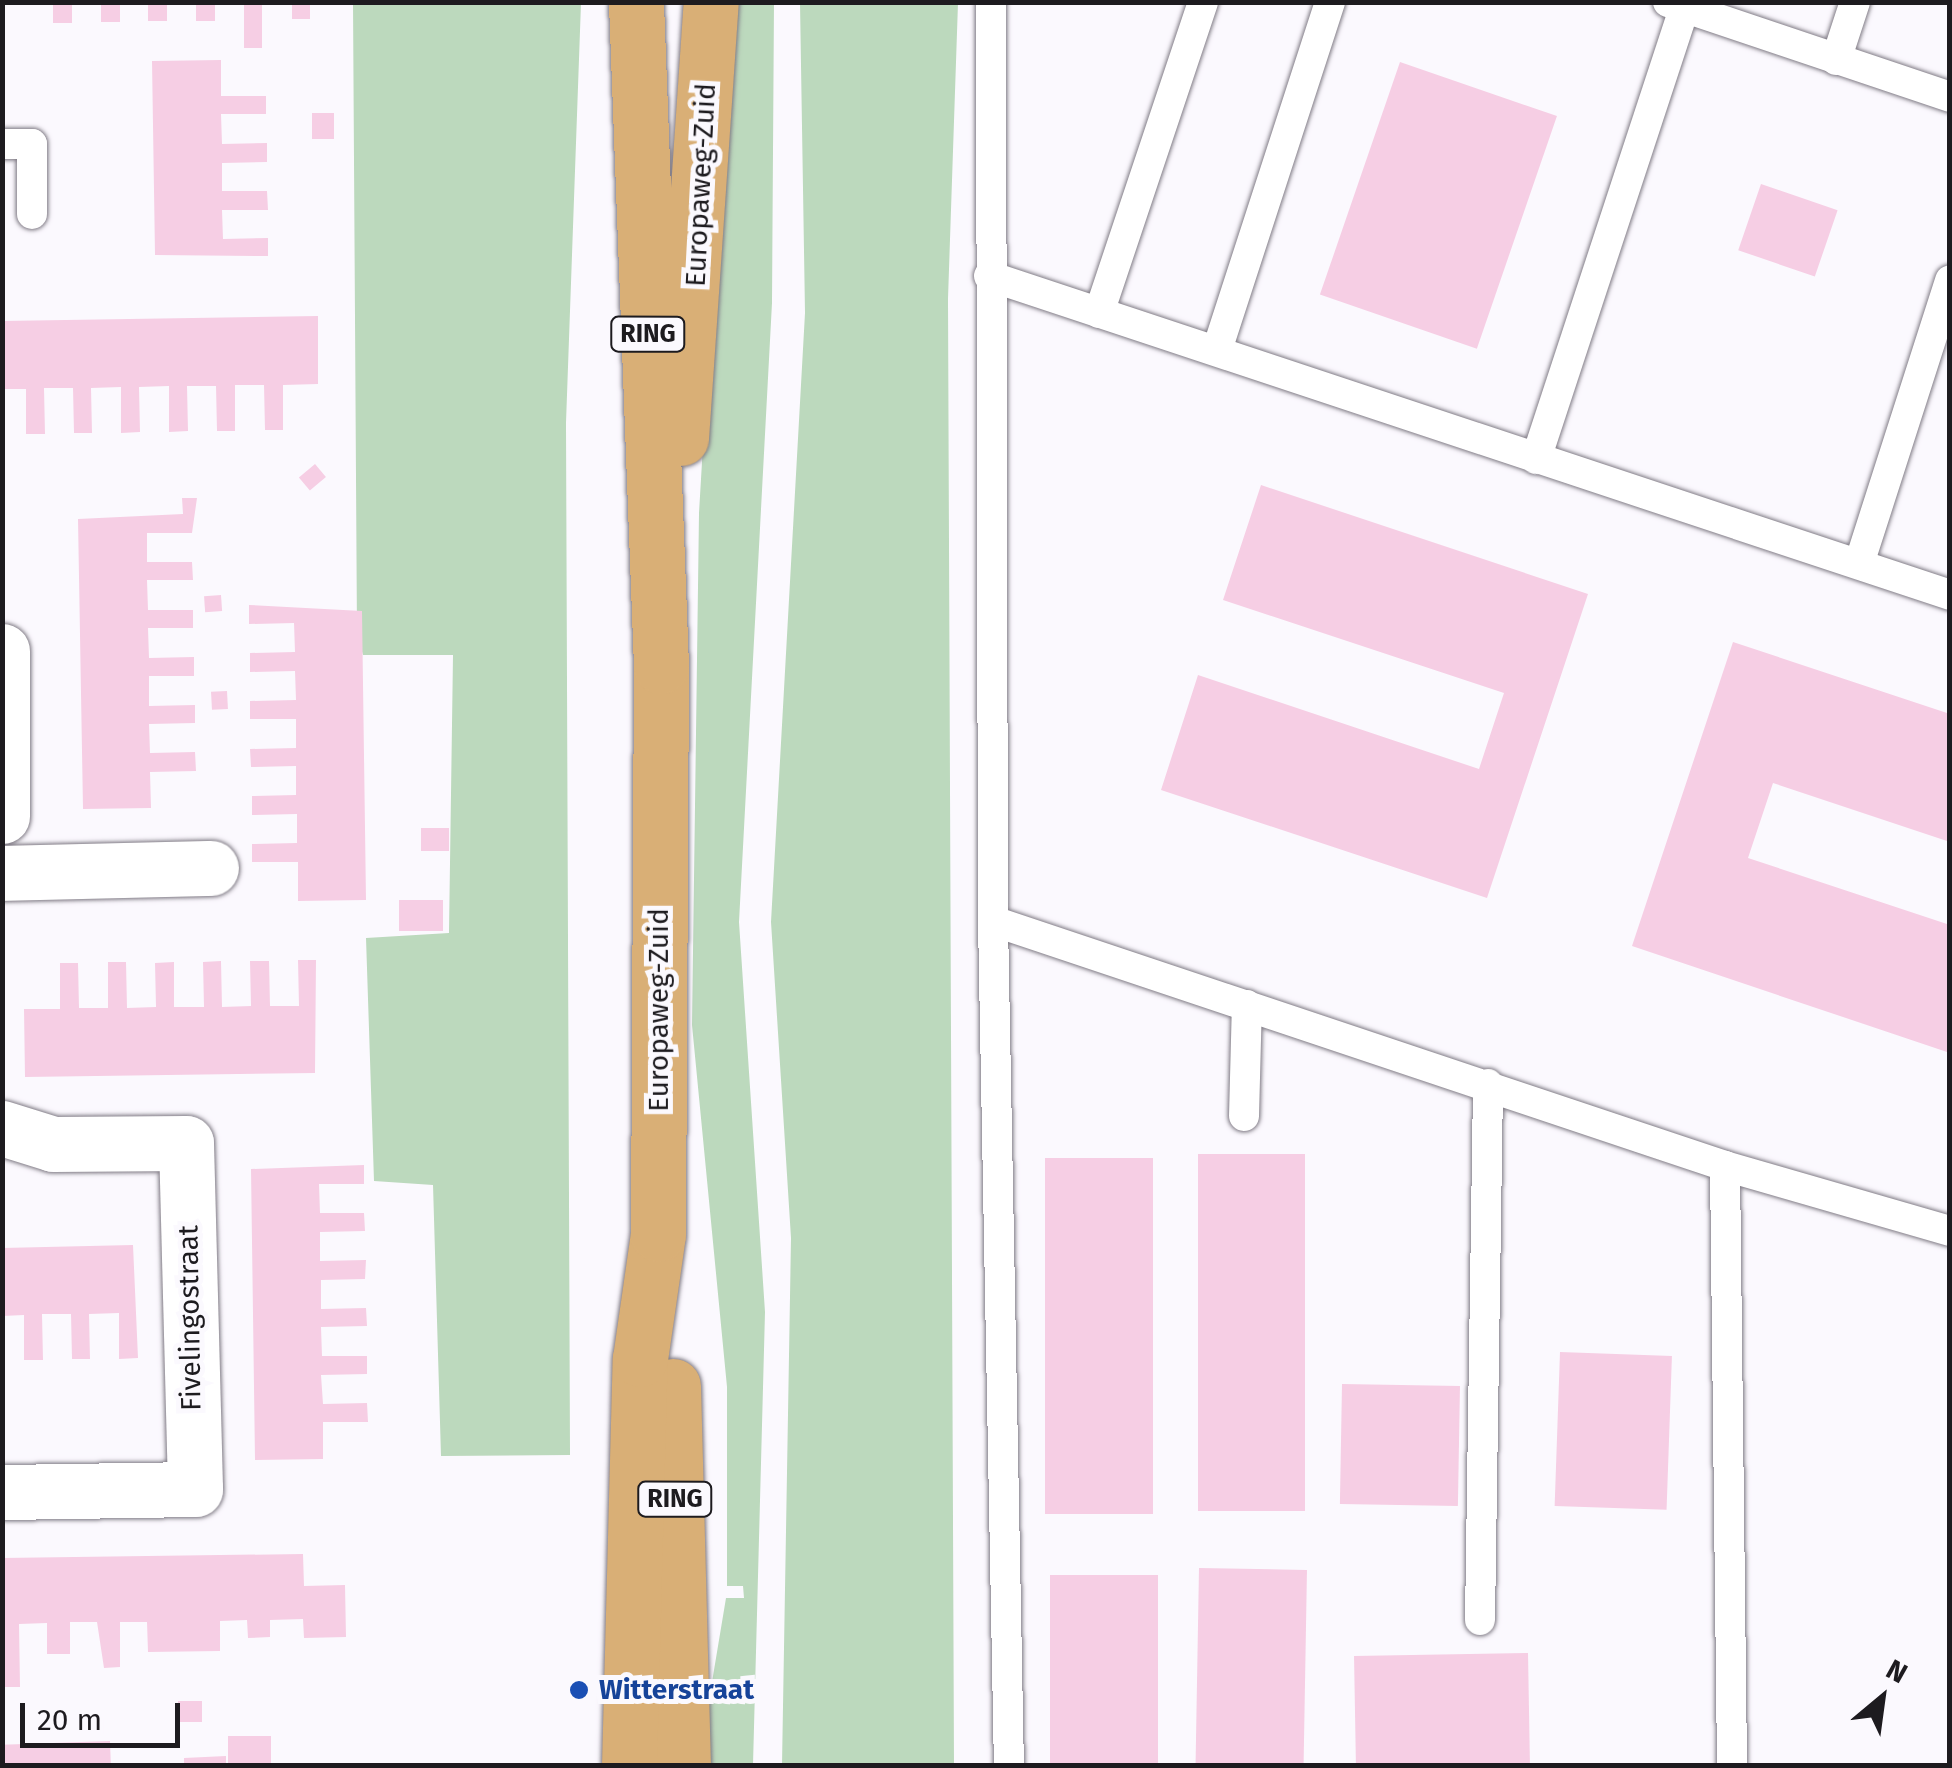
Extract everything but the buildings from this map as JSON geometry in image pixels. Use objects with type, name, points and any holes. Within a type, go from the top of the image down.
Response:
[{"type":"main road","name":"Europaweg-Zuid","points":[[630,1766],[640,1359],[658,1234],[661,666],[636,2]]},
{"type":"main road","name":"Europaweg-Zuid","points":[[661,666],[710,2]]},
{"type":"main road","name":"Europaweg-Zuid","points":[[658,1234],[672,1338],[682,1766]]},
{"type":"street","points":[[2,651],[2,816]]},
{"type":"street","points":[[2,872],[211,868]]},
{"type":"street","name":"Fivelingostraat","points":[[2,1128],[53,1144],[186,1142],[194,1488],[2,1492]]},
{"type":"lane","points":[[991,2],[993,921],[1010,1766]]},
{"type":"lane","points":[[1099,313],[1204,2]]},
{"type":"lane","points":[[1217,350],[1330,2]]},
{"type":"lane","points":[[1836,60],[1855,2]]},
{"type":"lane","points":[[1536,459],[1676,5],[1950,97]]},
{"type":"lane","points":[[2,144],[32,144],[32,214]]},
{"type":"lane","points":[[989,276],[1950,595]]},
{"type":"lane","points":[[1859,564],[1950,280]]},
{"type":"lane","points":[[993,921],[1726,1166],[1950,1231]]},
{"type":"lane","points":[[1244,1116],[1247,1005]]},
{"type":"lane","points":[[1480,1620],[1488,1084]]},
{"type":"lane","points":[[1726,1166],[1732,1766]]},
{"type":"green space","points":[[774,2],[772,303],[739,922],[765,1312],[753,1765],[698,1766],[726,1598],[744,1598],[743,1586],[727,1586],[727,1387],[692,1025],[699,513],[729,3]]},
{"type":"green space","points":[[353,3],[581,3],[566,423],[570,1455],[441,1456],[433,1185],[374,1181],[366,938],[449,933],[453,655],[363,655],[357,636]]},
{"type":"green space","points":[[800,3],[958,3],[948,299],[954,1765],[782,1765],[791,1238],[771,922],[805,313]]},
{"type":"place","name":"Witterstraat","points":[[579,1690]]}]
